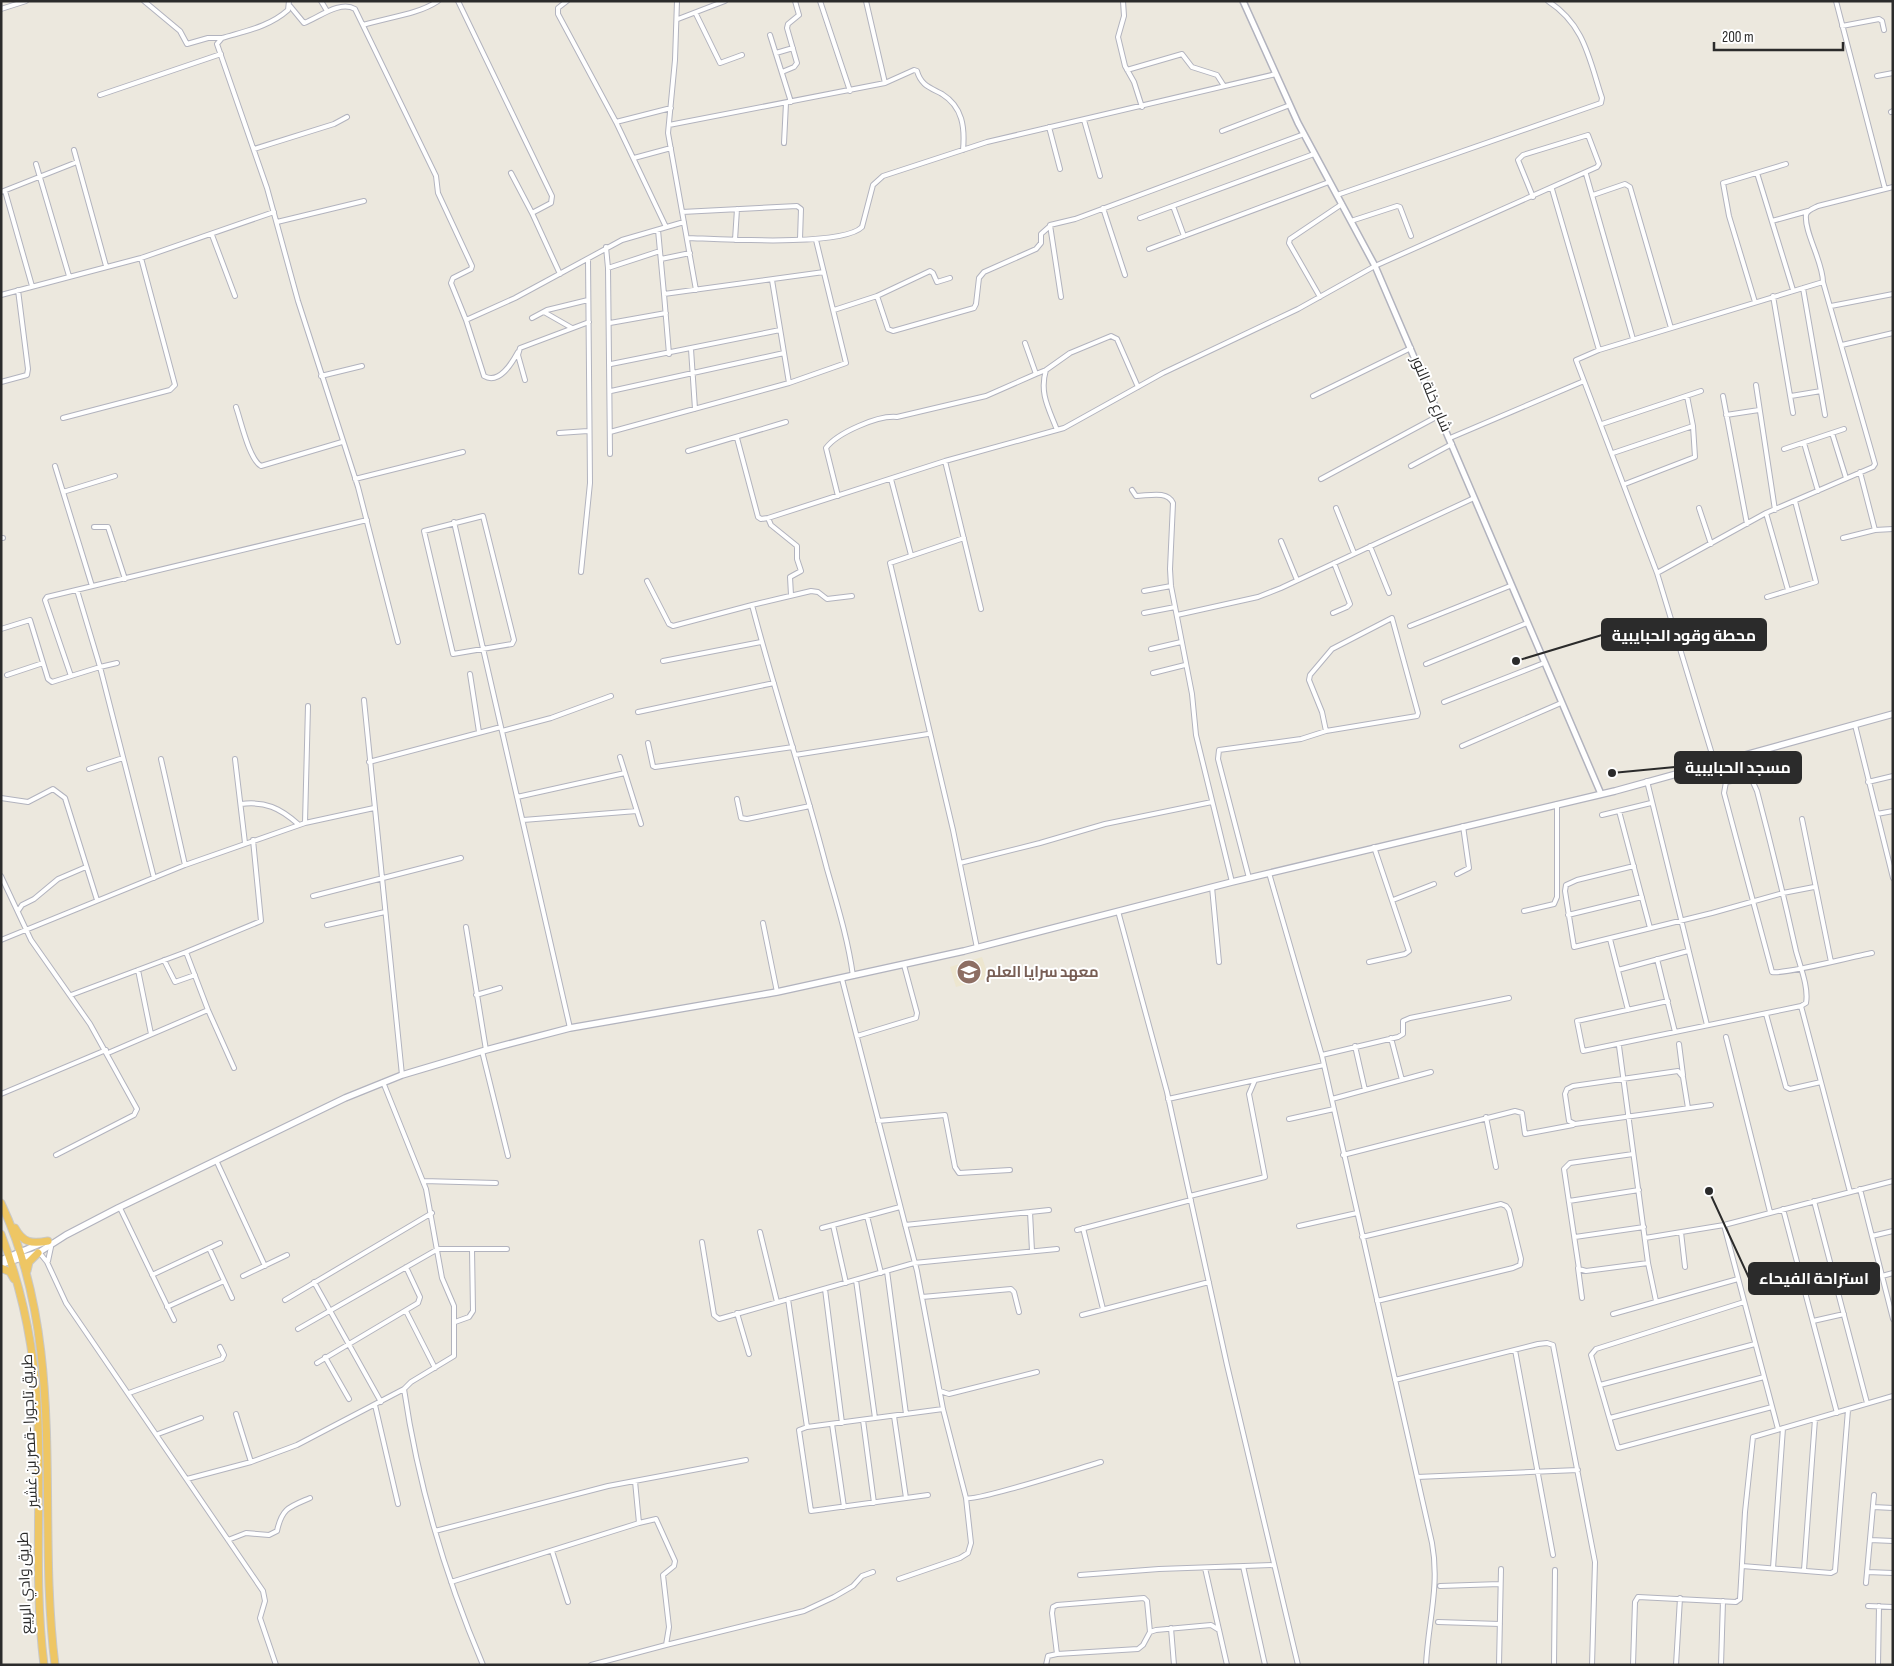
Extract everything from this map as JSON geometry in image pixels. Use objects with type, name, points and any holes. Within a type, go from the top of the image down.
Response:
[{"type":"highway","name":"طريق تاجورا -قصر بن غشير","points":[[1,1203],[8,1218],[27,1279],[44,1370],[48,1582],[55,1665]]},
{"type":"highway","points":[[8,1218],[24,1240],[34,1243],[50,1242]]},
{"type":"highway","name":"طريق وادي الربيع","points":[[1,1234],[11,1259],[18,1285],[31,1348],[37,1408],[38,1592],[44,1665]]},
{"type":"highway","points":[[1,1244],[1,1252]]},
{"type":"highway","points":[[27,1279],[29,1262],[38,1252]]},
{"type":"highway","points":[[1,1266],[10,1272],[18,1285]]},
{"type":"main road","points":[[21,1256],[329,1105],[402,1075],[484,1050],[570,1028],[777,992],[977,948],[1248,878],[1601,794],[1893,714]]},
{"type":"main road","points":[[1,1260],[38,1252],[50,1242]]},
{"type":"main road","points":[[1,1266],[11,1259]]},
{"type":"street","points":[[1,9],[26,1]]},
{"type":"street","points":[[144,1],[180,31],[186,43],[222,38],[263,26],[283,15],[289,4],[303,23],[327,12],[352,7],[363,24],[436,176],[438,193],[472,266],[471,270],[451,282],[486,378],[495,377],[504,372],[523,346],[589,322]]},
{"type":"street","points":[[321,1],[327,12]]},
{"type":"street","points":[[363,24],[398,14],[415,12],[438,1]]},
{"type":"street","points":[[458,1],[552,196],[551,203],[532,213]]},
{"type":"street","points":[[567,1],[558,8],[558,14],[616,122],[666,227]]},
{"type":"street","points":[[677,1],[678,19],[668,125],[696,290]]},
{"type":"street","points":[[678,19],[696,14],[725,1]]},
{"type":"street","points":[[782,72],[796,66],[797,61],[786,28],[788,24],[798,17],[795,1]]},
{"type":"street","points":[[820,1],[850,91]]},
{"type":"street","points":[[866,1],[885,83]]},
{"type":"street","points":[[1123,1],[1124,16],[1118,37],[1127,70],[1134,82],[1142,107]]},
{"type":"street","name":"شارع خلة النور","points":[[1243,1],[1304,134],[1375,266],[1451,441],[1510,586],[1601,794]]},
{"type":"street","points":[[1337,195],[1601,103],[1602,98],[1581,34],[1571,18],[1548,1]]},
{"type":"street","points":[[1836,1],[1885,189]]},
{"type":"street","points":[[696,14],[720,63],[742,55]]},
{"type":"street","points":[[1842,26],[1879,19],[1882,21],[1884,30]]},
{"type":"street","points":[[770,36],[782,72],[789,102],[784,144]]},
{"type":"street","points":[[222,38],[218,44],[274,212],[321,376],[355,480],[398,642]]},
{"type":"street","points":[[776,53],[793,48]]},
{"type":"street","points":[[100,95],[221,54]]},
{"type":"street","points":[[1127,70],[1182,54],[1192,67],[1217,75],[1224,86]]},
{"type":"street","points":[[668,125],[850,91],[885,83],[914,70],[917,71],[921,82],[945,96],[956,108],[964,126],[963,150]]},
{"type":"street","points":[[1877,76],[1893,73]]},
{"type":"street","points":[[687,238],[816,240],[857,231],[865,221],[871,189],[876,181],[963,150],[1050,127],[1142,107],[1276,74]]},
{"type":"street","points":[[1222,131],[1290,105]]},
{"type":"street","points":[[616,122],[671,108]]},
{"type":"street","points":[[254,149],[334,124],[347,117]]},
{"type":"street","points":[[1084,120],[1100,176]]},
{"type":"street","points":[[1050,127],[1060,169]]},
{"type":"street","points":[[877,296],[887,327],[891,331],[974,308],[981,275],[989,269],[1036,249],[1041,243],[1042,234],[1050,226],[1304,134]]},
{"type":"street","points":[[737,438],[758,516],[762,519],[768,518],[945,461],[1057,430],[1171,369],[1320,297],[1375,266],[1586,174],[1599,164],[1588,135],[1523,155],[1518,160],[1533,197]]},
{"type":"street","points":[[634,158],[671,148]]},
{"type":"street","points":[[74,150],[106,266]]},
{"type":"street","points":[[1140,218],[1314,154]]},
{"type":"street","points":[[32,286],[3,191],[77,162]]},
{"type":"street","points":[[36,164],[69,276]]},
{"type":"street","points":[[1755,302],[1729,216],[1723,184],[1786,164]]},
{"type":"street","points":[[511,173],[560,274]]},
{"type":"street","points":[[1757,173],[1793,290]]},
{"type":"street","points":[[1586,174],[1633,340]]},
{"type":"street","points":[[1150,249],[1329,182]]},
{"type":"street","points":[[1593,195],[1625,184],[1630,188],[1671,328]]},
{"type":"street","points":[[1772,221],[1808,211],[1818,206],[1893,187]]},
{"type":"street","points":[[1552,189],[1599,350]]},
{"type":"street","points":[[277,222],[364,201]]},
{"type":"street","points":[[1320,297],[1289,243],[1290,239],[1342,204]]},
{"type":"street","points":[[682,212],[799,206],[801,213],[800,239]]},
{"type":"street","points":[[1173,206],[1184,236]]},
{"type":"street","points":[[1351,221],[1397,206],[1400,207],[1411,236]]},
{"type":"street","points":[[1103,208],[1125,275]]},
{"type":"street","points":[[735,240],[736,209]]},
{"type":"street","points":[[1657,573],[1766,513],[1875,464],[1808,228],[1806,215],[1808,211]]},
{"type":"street","points":[[1,294],[141,258],[274,212]]},
{"type":"street","points":[[466,320],[560,274],[606,247],[632,236],[684,222]]},
{"type":"street","points":[[1050,226],[1061,298]]},
{"type":"street","points":[[658,230],[669,354]]},
{"type":"street","points":[[212,235],[235,296]]},
{"type":"street","points":[[610,432],[789,383],[846,363],[816,240]]},
{"type":"street","points":[[606,247],[611,364],[610,454]]},
{"type":"street","points":[[608,268],[660,251]]},
{"type":"street","points":[[661,259],[690,253]]},
{"type":"street","points":[[64,418],[170,390],[175,385],[141,258]]},
{"type":"street","points":[[581,572],[590,483],[588,432],[588,259]]},
{"type":"street","points":[[834,310],[877,296],[930,271],[933,272],[937,282],[950,278]]},
{"type":"street","points":[[664,294],[824,272]]},
{"type":"street","points":[[772,280],[789,383]]},
{"type":"street","points":[[1715,764],[1657,573],[1625,484],[1576,360],[1599,350],[1823,282]]},
{"type":"street","points":[[1803,288],[1825,416]]},
{"type":"street","points":[[1,382],[22,378],[27,375],[28,369],[18,290]]},
{"type":"street","points":[[1831,306],[1893,294]]},
{"type":"street","points":[[1773,296],[1793,413]]},
{"type":"street","points":[[532,318],[544,312],[588,300]]},
{"type":"street","points":[[544,312],[572,328]]},
{"type":"street","points":[[610,323],[666,313]]},
{"type":"street","points":[[611,364],[669,354],[780,330]]},
{"type":"street","points":[[1842,345],[1893,334]]},
{"type":"street","points":[[838,496],[826,448],[845,433],[889,416],[897,417],[986,396],[1046,370],[1070,353],[1113,336],[1117,339],[1138,388]]},
{"type":"street","points":[[1025,343],[1036,374]]},
{"type":"street","points":[[1313,396],[1411,348]]},
{"type":"street","points":[[691,349],[695,409]]},
{"type":"street","points":[[518,352],[525,380]]},
{"type":"street","points":[[611,391],[784,353]]},
{"type":"street","points":[[321,376],[362,366]]},
{"type":"street","points":[[1046,370],[1042,382],[1043,392],[1057,430]]},
{"type":"street","points":[[1410,466],[1451,441],[1584,381]]},
{"type":"street","points":[[1756,385],[1775,510]]},
{"type":"street","points":[[1602,424],[1701,391]]},
{"type":"street","points":[[1791,396],[1822,391]]},
{"type":"street","points":[[1625,484],[1695,457],[1693,426],[1687,396]]},
{"type":"street","points":[[1723,396],[1748,524]]},
{"type":"street","points":[[236,407],[250,450],[256,463],[261,466],[342,442]]},
{"type":"street","points":[[1726,415],[1759,410]]},
{"type":"street","points":[[1321,479],[1440,415]]},
{"type":"street","points":[[688,451],[786,422]]},
{"type":"street","points":[[1613,453],[1693,426]]},
{"type":"street","points":[[1784,449],[1844,429]]},
{"type":"street","points":[[559,433],[588,432]]},
{"type":"street","points":[[1832,433],[1846,478]]},
{"type":"street","points":[[1804,443],[1818,491]]},
{"type":"street","points":[[355,480],[463,452]]},
{"type":"street","points":[[945,461],[981,609]]},
{"type":"street","points":[[55,466],[92,586]]},
{"type":"street","points":[[1860,472],[1875,530]]},
{"type":"street","points":[[63,492],[115,476]]},
{"type":"street","points":[[892,479],[911,555]]},
{"type":"street","points":[[1132,490],[1136,496],[1165,495],[1172,500],[1174,512],[1170,569],[1171,586],[1192,694],[1196,735],[1232,882]]},
{"type":"street","points":[[1177,615],[1258,596],[1297,580],[1474,498]]},
{"type":"street","points":[[1767,597],[1816,582],[1795,501]]},
{"type":"street","points":[[1336,508],[1354,554]]},
{"type":"street","points":[[1699,508],[1711,544]]},
{"type":"street","points":[[1766,513],[1788,590]]},
{"type":"street","points":[[484,517],[513,643],[484,648],[452,653],[424,530],[484,517]]},
{"type":"street","points":[[768,518],[772,525],[797,546],[797,559],[801,572],[790,578],[791,595]]},
{"type":"street","points":[[71,676],[45,600],[49,596],[367,520]]},
{"type":"street","points":[[454,522],[570,1028]]},
{"type":"street","points":[[94,527],[108,527],[125,579]]},
{"type":"street","points":[[1843,538],[1875,530],[1893,529]]},
{"type":"street","points":[[964,538],[890,563],[928,734],[960,863],[977,948]]},
{"type":"street","points":[[1281,540],[1297,580]]},
{"type":"street","points":[[1370,546],[1389,593]]},
{"type":"street","points":[[1332,613],[1347,608],[1350,604],[1334,563]]},
{"type":"street","points":[[647,581],[671,625],[791,595],[815,591],[830,599],[852,596]]},
{"type":"street","points":[[1144,591],[1171,586]]},
{"type":"street","points":[[1410,626],[1510,586]]},
{"type":"street","points":[[77,590],[100,668],[154,878]]},
{"type":"street","points":[[752,605],[845,933],[853,976]]},
{"type":"street","points":[[1144,613],[1175,607]]},
{"type":"street","points":[[1248,878],[1218,759],[1219,750],[1222,748],[1301,739],[1326,731],[1417,716],[1418,712],[1392,618],[1332,649],[1310,675],[1309,680],[1322,712],[1326,731]]},
{"type":"street","points":[[1,629],[30,620],[49,681],[117,664]]},
{"type":"street","points":[[1426,664],[1527,623]]},
{"type":"street","points":[[663,661],[761,642]]},
{"type":"street","points":[[1150,649],[1181,642]]},
{"type":"street","points":[[7,675],[43,663]]},
{"type":"street","points":[[1444,702],[1544,663]]},
{"type":"street","points":[[1153,673],[1185,665]]},
{"type":"street","points":[[470,674],[479,732]]},
{"type":"street","points":[[638,712],[774,683]]},
{"type":"street","points":[[369,762],[479,732],[501,729],[558,715],[611,696]]},
{"type":"street","points":[[364,700],[402,1075]]},
{"type":"street","points":[[1462,746],[1561,703]]},
{"type":"street","points":[[305,823],[308,706]]},
{"type":"street","points":[[1855,725],[1868,782],[1891,859],[1893,878]]},
{"type":"street","points":[[795,755],[928,734]]},
{"type":"street","points":[[648,744],[653,766],[656,768],[793,747]]},
{"type":"street","points":[[620,757],[641,824]]},
{"type":"street","points":[[89,769],[123,758]]},
{"type":"street","points":[[161,759],[185,866]]},
{"type":"street","points":[[235,759],[245,843]]},
{"type":"street","points":[[517,797],[625,773]]},
{"type":"street","points":[[1868,782],[1893,776]]},
{"type":"street","points":[[1668,1001],[1577,1022],[1583,1051],[1619,1046],[1675,1032],[1801,1006],[1806,1003],[1807,998],[1800,968],[1783,893],[1754,784],[1748,778],[1729,780],[1726,782],[1724,793],[1770,969],[1776,973],[1800,968],[1831,962],[1872,953]]},
{"type":"street","points":[[1647,782],[1707,1025]]},
{"type":"street","points":[[1,798],[28,802],[49,790],[58,791],[68,802],[97,900]]},
{"type":"street","points":[[737,799],[741,818],[747,820],[810,806]]},
{"type":"street","points":[[960,863],[1105,824],[1212,802]]},
{"type":"street","points":[[241,804],[256,803],[271,806],[283,811],[298,824]]},
{"type":"street","points":[[1602,815],[1651,803]]},
{"type":"street","points":[[1524,911],[1554,904],[1557,898],[1558,804]]},
{"type":"street","points":[[1,940],[97,900],[298,824],[374,808]]},
{"type":"street","points":[[523,820],[637,811]]},
{"type":"street","points":[[1619,811],[1650,928]]},
{"type":"street","points":[[1877,814],[1893,811]]},
{"type":"street","points":[[1802,819],[1814,887],[1831,962]]},
{"type":"street","points":[[1457,874],[1469,868],[1462,826]]},
{"type":"street","points":[[71,995],[186,952],[261,921],[253,840]]},
{"type":"street","points":[[1369,962],[1408,953],[1404,931],[1374,848]]},
{"type":"street","points":[[313,896],[382,880],[461,858]]},
{"type":"street","points":[[1634,866],[1569,882],[1565,892],[1574,947],[1783,893],[1814,887]]},
{"type":"street","points":[[18,911],[22,905],[34,899],[58,879],[86,867]]},
{"type":"street","points":[[1269,873],[1322,1055],[1435,1564],[1433,1615],[1426,1665]]},
{"type":"street","points":[[1,876],[42,959],[53,969],[107,1052],[136,1108],[136,1113],[56,1155]]},
{"type":"street","points":[[1393,900],[1434,884]]},
{"type":"street","points":[[1212,887],[1219,962]]},
{"type":"street","points":[[1568,915],[1642,896]]},
{"type":"street","points":[[1118,911],[1168,1099],[1298,1665]]},
{"type":"street","points":[[327,925],[385,912]]},
{"type":"street","points":[[763,923],[777,992]]},
{"type":"street","points":[[466,927],[484,1050],[508,1156]]},
{"type":"street","points":[[1610,939],[1628,1010]]},
{"type":"street","points":[[1618,970],[1688,951]]},
{"type":"street","points":[[186,952],[208,1010],[234,1068]]},
{"type":"street","points":[[1657,959],[1675,1032]]},
{"type":"street","points":[[164,960],[175,982],[195,975]]},
{"type":"street","points":[[857,1036],[916,1018],[917,1013],[904,965]]},
{"type":"street","points":[[138,970],[152,1034]]},
{"type":"street","points":[[842,979],[922,1296],[943,1409],[966,1498],[971,1543],[968,1553],[960,1558],[899,1579]]},
{"type":"street","points":[[476,995],[500,988]]},
{"type":"street","points":[[1322,1055],[1403,1034],[1403,1021],[1410,1018],[1509,998]]},
{"type":"street","points":[[1801,1006],[1850,1192]]},
{"type":"street","points":[[1,1094],[208,1010]]},
{"type":"street","points":[[1766,1014],[1786,1087],[1790,1089],[1821,1082]]},
{"type":"street","points":[[1726,1037],[1770,1212]]},
{"type":"street","points":[[1391,1038],[1402,1080]]},
{"type":"street","points":[[1679,1044],[1688,1108]]},
{"type":"street","points":[[1355,1046],[1366,1090]]},
{"type":"street","points":[[1619,1046],[1648,1263],[1656,1302]]},
{"type":"street","points":[[1168,1099],[1324,1065]]},
{"type":"street","points":[[1579,1124],[1573,1124],[1569,1121],[1565,1094],[1567,1089],[1623,1078],[1676,1071],[1681,1073],[1683,1077]]},
{"type":"street","points":[[1332,1099],[1431,1072]]},
{"type":"street","points":[[1077,1230],[1265,1177],[1249,1094],[1255,1080]]},
{"type":"street","points":[[187,1479],[251,1462],[297,1445],[404,1389],[411,1382],[454,1356],[454,1306],[442,1278],[432,1213],[424,1181],[383,1082]]},
{"type":"street","points":[[1343,1155],[1486,1118],[1519,1112],[1522,1113],[1525,1134],[1579,1124],[1710,1105]]},
{"type":"street","points":[[1289,1119],[1334,1108]]},
{"type":"street","points":[[878,1121],[945,1115],[955,1167],[959,1173],[1010,1170]]},
{"type":"street","points":[[1486,1118],[1496,1167]]},
{"type":"street","points":[[1582,1298],[1575,1236],[1564,1169],[1566,1166],[1633,1154]]},
{"type":"street","points":[[216,1160],[265,1266]]},
{"type":"street","points":[[424,1181],[496,1183]]},
{"type":"street","points":[[1645,1238],[1724,1225],[1893,1181]]},
{"type":"street","points":[[1569,1201],[1639,1190]]},
{"type":"street","points":[[1860,1190],[1892,1316]]},
{"type":"street","points":[[1814,1201],[1867,1403]]},
{"type":"street","points":[[1362,1237],[1500,1204],[1506,1206],[1509,1210],[1521,1259],[1520,1265],[1513,1268],[1377,1301]]},
{"type":"street","points":[[822,1228],[900,1207]]},
{"type":"street","points":[[120,1208],[174,1320]]},
{"type":"street","points":[[1783,1209],[1837,1413]]},
{"type":"street","points":[[905,1225],[1049,1210]]},
{"type":"street","points":[[1030,1212],[1032,1251]]},
{"type":"street","points":[[285,1300],[432,1213]]},
{"type":"street","points":[[1299,1226],[1357,1214]]},
{"type":"street","points":[[867,1216],[881,1273]]},
{"type":"street","points":[[833,1225],[846,1283]]},
{"type":"street","points":[[1724,1225],[1778,1429]]},
{"type":"street","points":[[1575,1236],[1644,1227]]},
{"type":"street","points":[[1084,1228],[1104,1309]]},
{"type":"street","points":[[1872,1236],[1893,1231]]},
{"type":"street","points":[[760,1232],[778,1302]]},
{"type":"street","points":[[1681,1232],[1685,1267]]},
{"type":"street","points":[[48,1266],[50,1242]]},
{"type":"street","points":[[702,1242],[714,1315],[719,1319],[914,1263],[1056,1248]]},
{"type":"street","points":[[152,1275],[220,1243]]},
{"type":"street","points":[[209,1248],[232,1298]]},
{"type":"street","points":[[298,1329],[438,1249],[507,1248]]},
{"type":"street","points":[[454,1322],[469,1317],[473,1311],[472,1249]]},
{"type":"street","points":[[38,1252],[48,1266],[66,1303],[158,1434],[265,1596],[260,1618],[276,1665]]},
{"type":"street","points":[[242,1276],[287,1255]]},
{"type":"street","points":[[1578,1266],[1583,1272],[1648,1263]]},
{"type":"street","points":[[317,1363],[418,1303],[420,1297],[406,1267]]},
{"type":"street","points":[[887,1271],[906,1414]]},
{"type":"street","points":[[1882,1276],[1893,1273]]},
{"type":"street","points":[[1613,1314],[1738,1278]]},
{"type":"street","points":[[856,1280],[875,1418]]},
{"type":"street","points":[[168,1307],[224,1281]]},
{"type":"street","points":[[314,1282],[381,1402]]},
{"type":"street","points":[[1082,1315],[1209,1282]]},
{"type":"street","points":[[825,1289],[842,1423]]},
{"type":"street","points":[[922,1296],[1011,1290],[1014,1292],[1019,1312]]},
{"type":"street","points":[[788,1299],[807,1428]]},
{"type":"street","points":[[1744,1302],[1596,1348],[1591,1355],[1617,1446],[1621,1449],[1772,1407]]},
{"type":"street","points":[[406,1311],[435,1368]]},
{"type":"street","points":[[737,1314],[749,1354]]},
{"type":"street","points":[[1813,1321],[1844,1314]]},
{"type":"street","points":[[1395,1380],[1515,1350],[1547,1343],[1553,1345],[1595,1562],[1592,1665]]},
{"type":"street","points":[[1600,1385],[1755,1344]]},
{"type":"street","points":[[129,1393],[222,1359],[224,1355],[220,1347]]},
{"type":"street","points":[[1515,1350],[1553,1554]]},
{"type":"street","points":[[325,1357],[349,1399]]},
{"type":"street","points":[[940,1391],[949,1394],[1036,1372]]},
{"type":"street","points":[[1610,1418],[1764,1377]]},
{"type":"street","points":[[404,1389],[411,1440],[442,1562],[483,1665]]},
{"type":"street","points":[[1633,1665],[1636,1599],[1649,1596],[1736,1602],[1740,1599],[1752,1438],[1893,1396]]},
{"type":"street","points":[[375,1405],[398,1504]]},
{"type":"street","points":[[928,1495],[811,1511],[799,1430],[943,1409]]},
{"type":"street","points":[[1742,1566],[1831,1573],[1836,1569],[1848,1410]]},
{"type":"street","points":[[236,1414],[251,1462]]},
{"type":"street","points":[[894,1416],[906,1498]]},
{"type":"street","points":[[158,1434],[201,1418]]},
{"type":"street","points":[[1804,1570],[1815,1419]]},
{"type":"street","points":[[864,1420],[874,1502]]},
{"type":"street","points":[[832,1424],[844,1507]]},
{"type":"street","points":[[1773,1568],[1784,1428]]},
{"type":"street","points":[[435,1531],[608,1486],[746,1460]]},
{"type":"street","points":[[966,1498],[971,1499],[991,1494],[1101,1462]]},
{"type":"street","points":[[1417,1477],[1578,1470]]},
{"type":"street","points":[[635,1481],[639,1523]]},
{"type":"street","points":[[1866,1583],[1874,1495]]},
{"type":"street","points":[[228,1540],[246,1533],[269,1535],[277,1531],[282,1513],[290,1506],[310,1498]]},
{"type":"street","points":[[1873,1507],[1893,1508]]},
{"type":"street","points":[[450,1582],[656,1519],[675,1561],[674,1566],[663,1575],[669,1627],[666,1646]]},
{"type":"street","points":[[1870,1540],[1893,1541]]},
{"type":"street","points":[[552,1551],[568,1602]]},
{"type":"street","points":[[1080,1575],[1274,1565]]},
{"type":"street","points":[[1242,1566],[1265,1665]]},
{"type":"street","points":[[1205,1568],[1227,1665]]},
{"type":"street","points":[[1499,1665],[1500,1569]]},
{"type":"street","points":[[1554,1665],[1555,1570]]},
{"type":"street","points":[[591,1665],[804,1611],[854,1586],[862,1576],[873,1572]]},
{"type":"street","points":[[1867,1572],[1893,1573]]},
{"type":"street","points":[[1440,1586],[1500,1584]]},
{"type":"street","points":[[1046,1665],[1048,1656],[1057,1654],[1138,1649],[1143,1645],[1150,1632],[1147,1601],[1144,1598],[1057,1605],[1053,1607],[1052,1613],[1057,1654]]},
{"type":"street","points":[[1676,1665],[1680,1598]]},
{"type":"street","points":[[1721,1665],[1723,1601]]},
{"type":"street","points":[[1868,1606],[1893,1607]]},
{"type":"street","points":[[1878,1665],[1879,1606]]},
{"type":"street","points":[[1438,1622],[1500,1624]]},
{"type":"street","points":[[1150,1632],[1171,1628],[1211,1625],[1219,1630]]},
{"type":"street","points":[[1171,1628],[1174,1665]]},
{"type":"shaded area","name":"معهد سرايا العلم","points":[[982,957],[989,978],[956,987],[950,967]]},
{"type":"place","name":"محطة وقود الحبايبية","points":[[1516,661]]},
{"type":"place","name":"مسجد الحبايبية","points":[[1612,773]]},
{"type":"place","name":"معهد سرايا العلم","points":[[969,972]]},
{"type":"place","name":"استراحة الفيحاء","points":[[1709,1191]]}]
